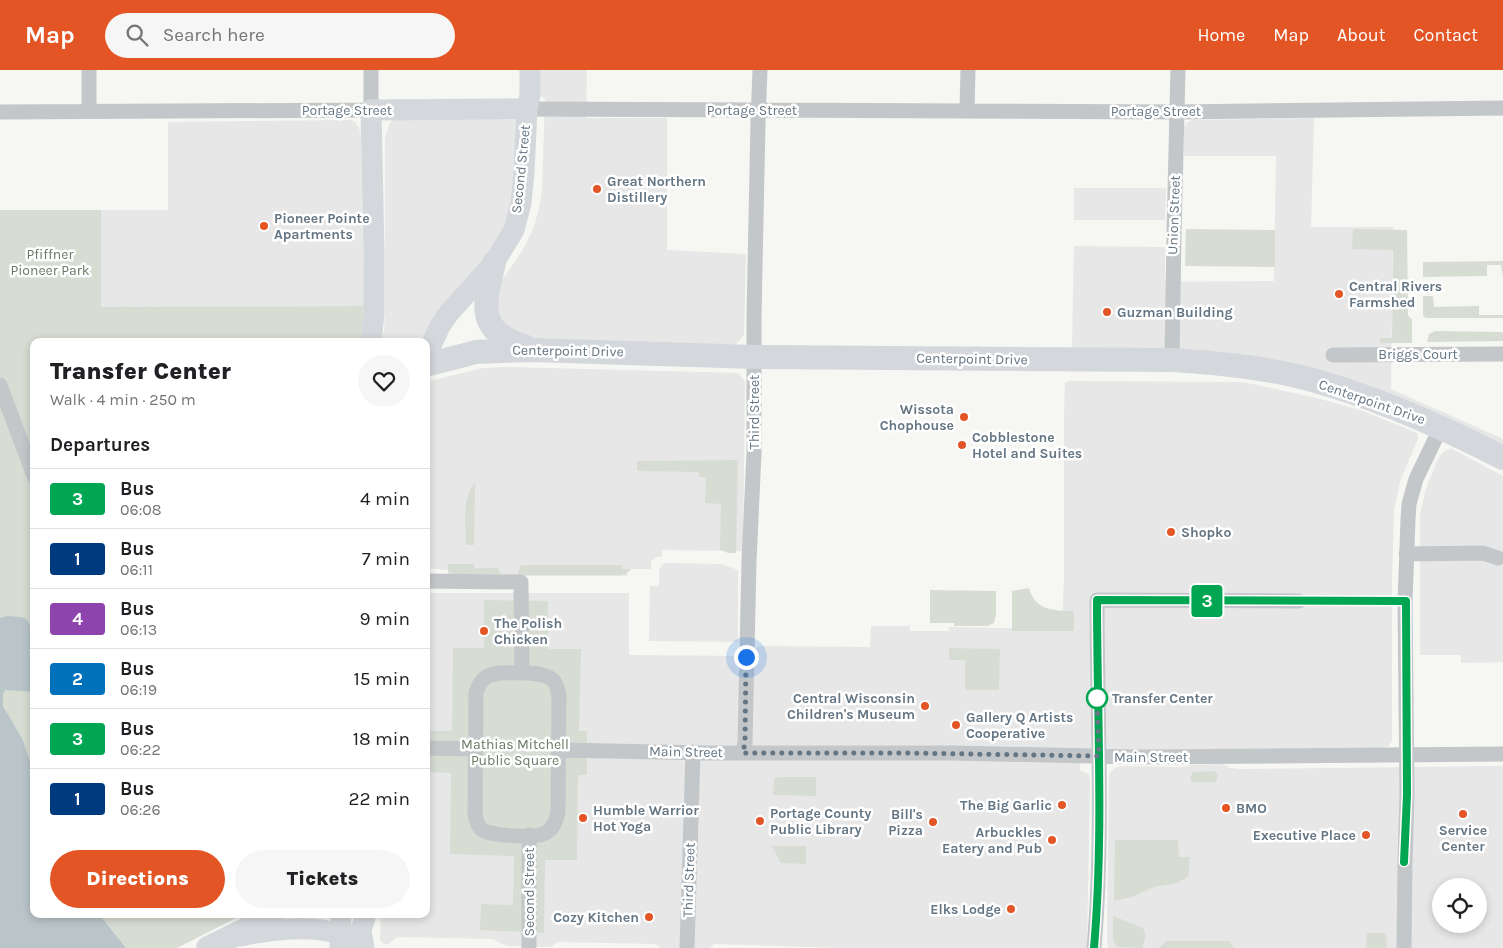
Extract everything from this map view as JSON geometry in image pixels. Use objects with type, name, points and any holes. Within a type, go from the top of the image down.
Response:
[{"type":"main road","points":[[494,262],[486,294],[488,320],[498,335],[532,350]]},
{"type":"main road","name":"Centerpoint Drive","points":[[430,363],[476,352],[532,350],[754,357],[1172,360],[1222,363],[1304,378],[1388,405],[1441,427],[1503,458]]},
{"type":"main road","points":[[215,945],[266,918]]},
{"type":"street","points":[[89,70],[89,111]]},
{"type":"street","points":[[371,338],[374,314],[372,70]]},
{"type":"street","name":"Second Street","points":[[430,347],[440,326],[449,313],[494,262],[514,230],[521,203],[527,109],[530,95],[530,70]]},
{"type":"street","name":"Third Street","points":[[743,753],[745,742],[749,561],[754,453],[754,357],[760,70]]},
{"type":"street","points":[[967,110],[968,70]]},
{"type":"street","name":"Union Street","points":[[1172,360],[1178,70]]},
{"type":"street","name":"Portage Street","points":[[0,112],[527,109],[1178,112],[1503,108]]},
{"type":"street","name":"Briggs Court","points":[[1333,355],[1503,354]]},
{"type":"street","points":[[0,385],[30,465]]},
{"type":"street","points":[[1404,948],[1407,756],[1406,554],[1409,504],[1419,473],[1441,427]]},
{"type":"street","points":[[1406,554],[1483,553],[1498,558]]},
{"type":"street","points":[[430,581],[521,582],[522,674]]},
{"type":"street","points":[[1094,948],[1098,906],[1097,600],[1299,601]]},
{"type":"street","name":"Second Street","points":[[499,672],[522,674],[540,674],[548,677],[554,681],[557,688],[558,812],[553,826],[542,835],[496,834],[487,832],[481,829],[477,823],[475,814],[476,693],[479,684],[489,674],[499,672]]},
{"type":"street","points":[[430,748],[475,749]]},
{"type":"street","name":"Main Street","points":[[558,750],[1099,756],[1407,756],[1503,754]]},
{"type":"street","name":"Third Street","points":[[687,948],[693,752]]},
{"type":"street","name":"Second Street","points":[[529,835],[529,948]]},
{"type":"street","points":[[340,941],[341,918]]},
{"type":"street","points":[[364,948],[361,930],[365,918]]},
{"type":"street","points":[[215,945],[273,930],[324,931],[340,941],[357,948]]},
{"type":"shaded area","points":[[537,70],[587,70],[586,118],[667,118],[667,250],[746,254],[744,335],[736,344],[730,347],[526,341],[501,327],[495,299],[502,280],[524,248],[533,229],[542,190],[545,99],[538,94]]},
{"type":"shaded area","points":[[1314,118],[1311,227],[1393,227],[1391,389],[1503,439],[1503,447],[1440,414],[1354,380],[1072,348],[1074,246],[1165,247],[1165,282],[1274,281],[1276,156],[1184,156],[1184,127],[1193,120]]},
{"type":"shaded area","points":[[395,119],[514,120],[518,122],[513,203],[503,231],[491,253],[434,319],[422,338],[381,338],[384,331],[385,313],[385,138],[390,122]]},
{"type":"shaded area","points":[[351,120],[359,128],[361,136],[364,306],[101,307],[101,210],[168,210],[168,122]]},
{"type":"shaded area","points":[[1074,188],[1166,188],[1165,220],[1074,220]]},
{"type":"shaded area","points":[[484,368],[739,373],[745,382],[743,551],[662,550],[662,557],[656,557],[651,561],[651,569],[628,569],[627,576],[448,576],[448,570],[430,568],[430,381]]},
{"type":"shaded area","points":[[1070,381],[1239,382],[1321,399],[1363,411],[1417,433],[1418,439],[1400,481],[1394,511],[1392,740],[1389,746],[1378,749],[1081,750],[1080,770],[1089,774],[1090,780],[1087,948],[839,948],[714,944],[710,948],[661,948],[655,944],[558,942],[550,947],[507,946],[492,939],[397,937],[388,944],[384,944],[380,940],[381,918],[430,918],[430,593],[629,593],[629,655],[743,656],[760,646],[870,647],[871,626],[910,626],[910,631],[949,631],[949,627],[1062,629],[1065,383]]},
{"type":"shaded area","points":[[1452,449],[1503,476],[1503,662],[1461,663],[1461,655],[1420,655],[1420,514],[1426,488],[1437,461],[1442,453]]},
{"type":"shaded area","points":[[664,563],[721,564],[738,570],[738,642],[649,641],[650,586],[659,586],[659,570]]},
{"type":"shaded area","points":[[7,616],[21,617],[26,619],[30,625],[30,692],[5,690],[3,706],[23,740],[30,761],[30,918],[102,918],[126,948],[0,948],[0,618]]},
{"type":"shaded area","points":[[1223,764],[1230,768],[1239,769],[1503,766],[1503,948],[1108,948],[1109,774],[1115,768],[1123,766],[1183,767]]},
{"type":"green space","name":"Pfiffner Pioneer Park","points":[[0,210],[101,210],[101,307],[364,306],[361,338],[30,338],[30,761],[23,740],[6,712],[0,697]]},
{"type":"green space","points":[[1186,229],[1275,230],[1275,267],[1185,266]]},
{"type":"green space","points":[[1353,229],[1407,230],[1408,315],[1412,320],[1412,343],[1380,343],[1380,338],[1392,338],[1393,250],[1352,249]]},
{"type":"green space","points":[[1503,261],[1503,277],[1501,265],[1487,265],[1487,276],[1423,277],[1423,262]]},
{"type":"green space","points":[[1423,296],[1433,296],[1434,307],[1479,306],[1479,315],[1503,315],[1503,318],[1426,318],[1423,316]]},
{"type":"green space","points":[[1435,331],[1501,332],[1503,333],[1503,341],[1427,342],[1429,334]]},
{"type":"green space","points":[[738,460],[736,553],[728,553],[720,549],[721,504],[705,503],[706,477],[699,477],[699,472],[637,471],[637,461]]},
{"type":"green space","points":[[475,483],[474,545],[466,545],[466,504]]},
{"type":"green space","points":[[448,564],[474,564],[474,568],[498,568],[501,574],[453,574],[448,572]]},
{"type":"green space","points":[[521,565],[622,565],[622,569],[631,569],[626,574],[621,575],[517,575]]},
{"type":"green space","points":[[1029,588],[1040,605],[1052,610],[1073,611],[1074,631],[1012,631],[1012,591]]},
{"type":"green space","points":[[930,590],[996,591],[994,623],[987,626],[954,626],[954,623],[930,623]]},
{"type":"green space","name":"Mathias Mitchell Public Square","points":[[484,600],[548,601],[548,649],[581,649],[579,731],[587,731],[587,775],[578,775],[577,860],[545,860],[544,933],[480,930],[481,904],[513,905],[514,856],[450,854],[451,773],[430,772],[430,731],[452,731],[453,648],[484,648]]},
{"type":"green space","points":[[949,648],[1000,649],[999,690],[965,690],[965,660],[949,660]]},
{"type":"green space","points":[[1215,771],[1218,776],[1216,782],[1192,782],[1190,778],[1193,772]]},
{"type":"green space","points":[[778,777],[816,777],[816,796],[773,795],[774,779]]},
{"type":"green space","points":[[1115,840],[1178,840],[1179,857],[1190,857],[1188,876],[1177,883],[1154,887],[1132,897],[1114,901]]},
{"type":"green space","points":[[771,846],[806,846],[806,864],[781,863]]},
{"type":"green space","points":[[1113,916],[1143,928],[1146,936],[1142,948],[1118,947],[1113,941]]},
{"type":"green space","points":[[102,918],[236,918],[177,948],[126,948]]},
{"type":"green space","points":[[1367,933],[1386,933],[1387,945],[1385,948],[1366,948]]},
{"type":"green space","points":[[1167,941],[1229,941],[1234,948],[1159,948]]},
{"type":"bus line","name":"3","points":[[1094,948],[1098,906],[1100,775],[1097,600],[1406,601],[1407,795],[1404,862]]},
{"type":"place","name":"Great Northern Distillery","points":[[597,189]]},
{"type":"place","name":"Pioneer Pointe Apartments","points":[[264,226]]},
{"type":"place","name":"Central Rivers Farmshed","points":[[1339,294]]},
{"type":"place","name":"Guzman Building","points":[[1107,312]]},
{"type":"place","name":"Wissota Chophouse","points":[[964,417]]},
{"type":"place","name":"Cobblestone Hotel and Suites","points":[[962,445]]},
{"type":"place","name":"Shopko","points":[[1171,532]]},
{"type":"place","name":"The Polish Chicken","points":[[484,631]]},
{"type":"place","name":"Transfer Center","points":[[1097,698]]},
{"type":"place","name":"Central Wisconsin Children's Museum","points":[[925,706]]},
{"type":"place","name":"Gallery Q Artists Cooperative","points":[[956,725]]},
{"type":"place","name":"The Big Garlic","points":[[1062,805]]},
{"type":"place","name":"BMO","points":[[1226,808]]},
{"type":"place","name":"Service Center","points":[[1463,814]]},
{"type":"place","name":"Humble Warrior Hot Yoga","points":[[583,818]]},
{"type":"place","name":"Portage County Public Library","points":[[760,821]]},
{"type":"place","name":"Bill's Pizza","points":[[933,822]]},
{"type":"place","name":"Executive Place","points":[[1366,835]]},
{"type":"place","name":"Arbuckles Eatery and Pub","points":[[1052,840]]},
{"type":"place","name":"Elks Lodge","points":[[1011,909]]},
{"type":"place","name":"Cozy Kitchen","points":[[649,917]]},
{"type":"route","points":[[746,657],[745,742],[743,753],[1099,756],[1097,698]]}]
